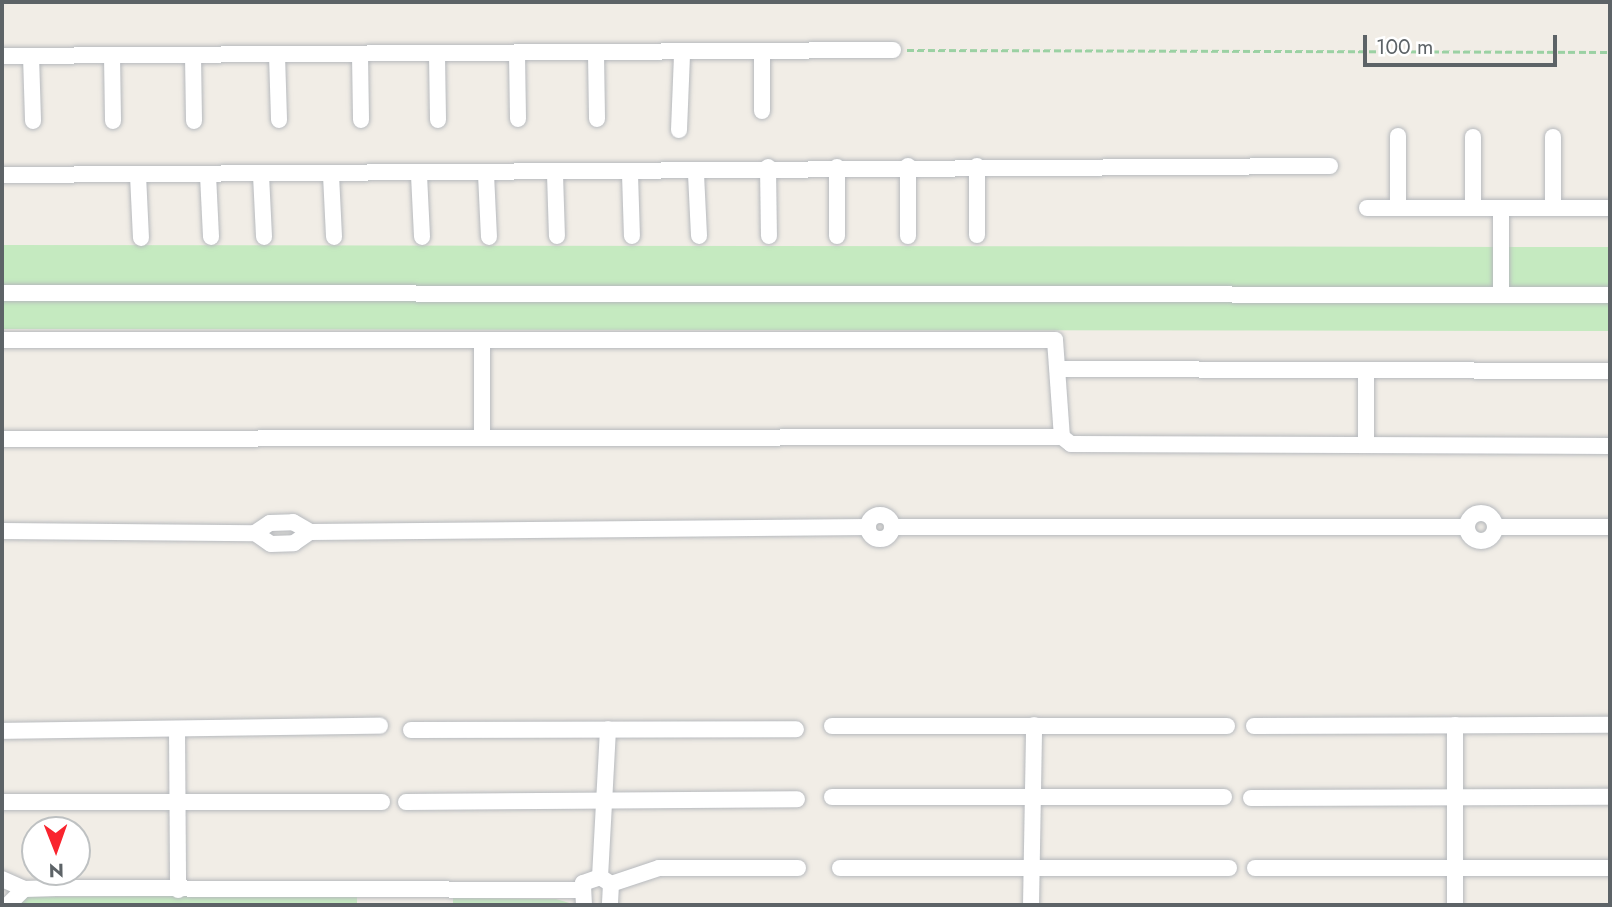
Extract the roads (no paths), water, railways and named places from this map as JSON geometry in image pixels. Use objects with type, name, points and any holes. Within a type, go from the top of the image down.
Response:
[{"type":"street","points":[[2,56],[681,54],[893,50]]},
{"type":"street","points":[[762,53],[762,110]]},
{"type":"street","points":[[517,54],[518,120]]},
{"type":"street","points":[[596,54],[597,119]]},
{"type":"street","points":[[679,130],[681,54]]},
{"type":"street","points":[[277,55],[278,120]]},
{"type":"street","points":[[360,55],[361,120]]},
{"type":"street","points":[[437,55],[438,120]]},
{"type":"street","points":[[31,56],[33,121]]},
{"type":"street","points":[[112,56],[113,121]]},
{"type":"street","points":[[193,56],[194,121]]},
{"type":"street","points":[[1398,136],[1398,208]]},
{"type":"street","points":[[1473,137],[1473,208]]},
{"type":"street","points":[[1553,137],[1553,208]]},
{"type":"street","points":[[908,166],[908,236]]},
{"type":"street","points":[[977,166],[977,235]]},
{"type":"street","points":[[2,175],[696,174],[768,167],[1330,166]]},
{"type":"street","points":[[768,167],[769,236]]},
{"type":"street","points":[[837,167],[838,236]]},
{"type":"street","points":[[486,174],[489,237]]},
{"type":"street","points":[[555,174],[557,236]]},
{"type":"street","points":[[630,174],[632,236]]},
{"type":"street","points":[[696,174],[699,236]]},
{"type":"street","points":[[138,175],[141,237]]},
{"type":"street","points":[[208,175],[211,237]]},
{"type":"street","points":[[261,175],[264,237]]},
{"type":"street","points":[[331,175],[334,237]]},
{"type":"street","points":[[419,175],[422,237]]},
{"type":"street","points":[[1367,208],[1610,208]]},
{"type":"street","points":[[1501,208],[1501,294]]},
{"type":"street","points":[[2,293],[1610,295]]},
{"type":"street","points":[[2,340],[1055,340],[1061,369],[1062,437]]},
{"type":"street","points":[[482,340],[482,435]]},
{"type":"street","points":[[1061,369],[1610,371]]},
{"type":"street","points":[[1366,370],[1367,445]]},
{"type":"street","points":[[2,439],[482,435],[1062,437],[1071,444],[1610,446]]},
{"type":"street","points":[[2,531],[254,533],[270,523],[293,522],[310,533],[867,527],[880,539],[892,527],[1466,527],[1480,542],[1495,527],[1610,527]]},
{"type":"street","points":[[1254,726],[1610,724]]},
{"type":"street","points":[[1031,905],[1034,725]]},
{"type":"street","points":[[1455,725],[1455,905]]},
{"type":"street","points":[[2,731],[380,726]]},
{"type":"street","points":[[832,726],[1227,726]]},
{"type":"street","points":[[608,729],[605,881],[610,905]]},
{"type":"street","points":[[411,730],[796,729]]},
{"type":"street","points":[[177,730],[178,890]]},
{"type":"street","points":[[832,797],[1224,797]]},
{"type":"street","points":[[1251,798],[1610,797]]},
{"type":"street","points":[[405,802],[797,799]]},
{"type":"street","points":[[2,802],[382,802]]},
{"type":"street","points":[[2,879],[24,889],[581,898],[605,881],[659,868],[798,868]]},
{"type":"street","points":[[840,868],[1229,868]]},
{"type":"street","points":[[1255,868],[1610,868]]},
{"type":"street","points":[[8,905],[24,889]]}]
